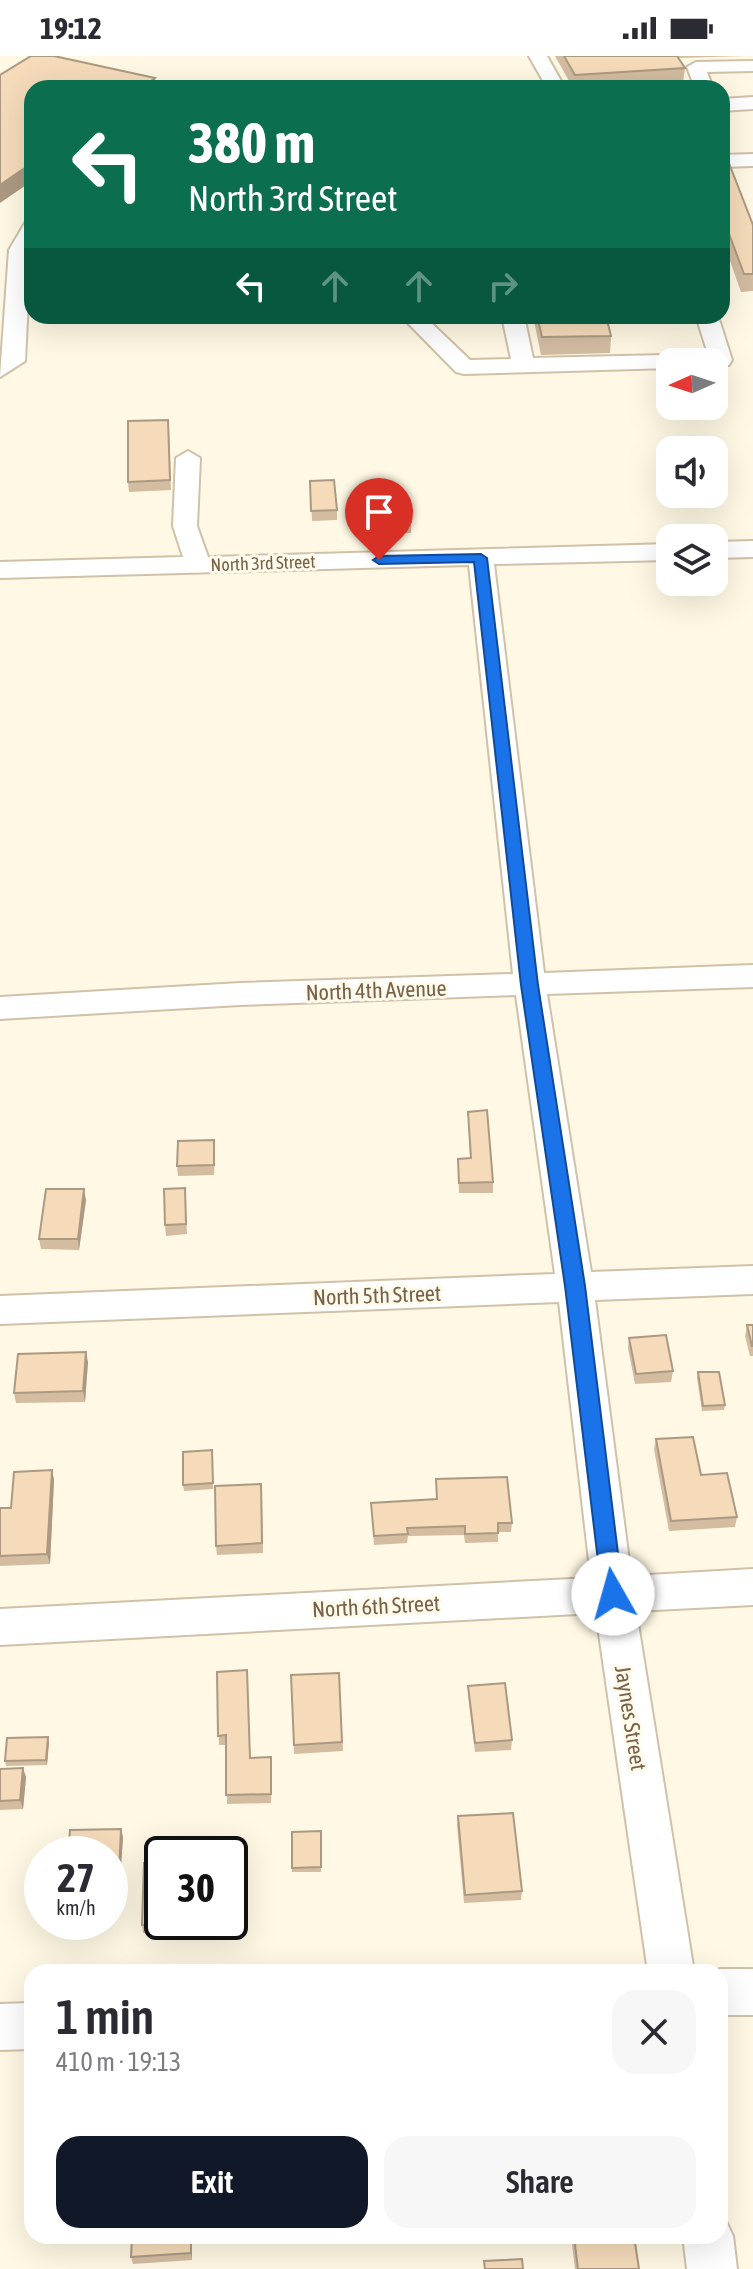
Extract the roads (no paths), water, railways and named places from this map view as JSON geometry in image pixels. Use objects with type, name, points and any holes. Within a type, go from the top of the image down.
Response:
[{"type":"street","points":[[538,56],[552,80]]},
{"type":"street","points":[[701,80],[696,67],[753,66]]},
{"type":"street","points":[[730,83],[753,82]]},
{"type":"street","points":[[730,104],[753,103]]},
{"type":"street","points":[[730,117],[753,115]]},
{"type":"street","points":[[730,161],[753,160]]},
{"type":"street","points":[[0,370],[14,361],[20,240]]},
{"type":"street","points":[[420,324],[464,367],[721,360],[710,324]]},
{"type":"street","points":[[515,324],[523,365]]},
{"type":"street","points":[[188,458],[185,526],[198,565]]},
{"type":"street","points":[[728,550],[753,549]]},
{"type":"street","name":"North 3rd Street","points":[[0,570],[656,552]]},
{"type":"street","name":"Jaynes Street","points":[[481,558],[530,985],[575,1286],[613,1594],[670,1964]]},
{"type":"street","name":"North 4th Avenue","points":[[0,1008],[240,994],[753,976]]},
{"type":"street","name":"North 5th Street","points":[[0,1310],[753,1280]]},
{"type":"street","name":"North 6th Street","points":[[0,1627],[753,1587]]},
{"type":"street","points":[[728,1992],[753,1992]]},
{"type":"street","points":[[0,2027],[24,2026]]},
{"type":"street","points":[[709,2244],[712,2269]]}]
